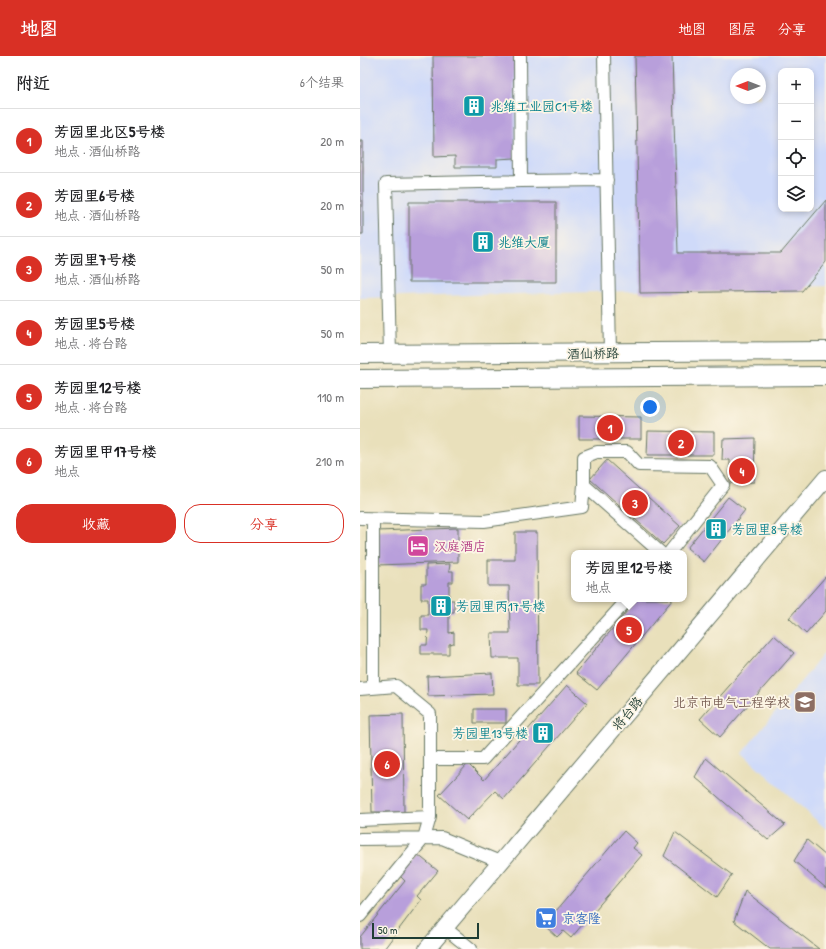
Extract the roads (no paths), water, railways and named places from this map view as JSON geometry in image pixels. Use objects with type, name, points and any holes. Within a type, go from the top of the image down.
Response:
[{"type":"main road","name":"酒仙桥路","points":[[360,354],[826,351]]},
{"type":"main road","name":"酒仙桥路","points":[[360,379],[826,376]]},
{"type":"main road","name":"将台路","points":[[427,949],[826,478]]},
{"type":"street","points":[[520,56],[521,181]]},
{"type":"street","points":[[604,56],[610,353]]},
{"type":"street","points":[[390,355],[386,184],[607,180]]},
{"type":"street","points":[[360,518],[484,521],[582,507],[584,457],[597,452],[627,452],[639,465],[710,466],[723,485],[671,550]]},
{"type":"street","points":[[584,485],[658,550]]},
{"type":"street","points":[[373,519],[373,688]]},
{"type":"street","points":[[430,759],[483,759],[625,602]]},
{"type":"street","points":[[360,689],[396,686],[430,714],[430,817],[424,838],[360,916]]},
{"type":"street","points":[[360,820],[430,817]]},
{"type":"street","points":[[360,839],[442,838],[500,862]]},
{"type":"street","points":[[445,928],[471,949]]},
{"type":"place","name":"兆维工业园C1号楼","points":[[474,106]]},
{"type":"place","name":"兆维大厦","points":[[483,242]]},
{"type":"place","name":"芳园里北区5号楼","points":[[610,428]]},
{"type":"place","name":"芳园里6号楼","points":[[681,443]]},
{"type":"place","name":"芳园里5号楼","points":[[742,471]]},
{"type":"place","name":"芳园里7号楼","points":[[635,503]]},
{"type":"place","name":"芳园里8号楼","points":[[716,529]]},
{"type":"place","name":"汉庭酒店","points":[[418,546]]},
{"type":"place","name":"芳园里丙17号楼","points":[[441,606]]},
{"type":"place","name":"芳园里12号楼","points":[[629,630]]},
{"type":"place","name":"北京市电气工程学校","points":[[805,702]]},
{"type":"place","name":"芳园里13号楼","points":[[543,733]]},
{"type":"place","name":"芳园里甲17号楼","points":[[387,764]]},
{"type":"place","name":"京客隆","points":[[546,918]]}]
